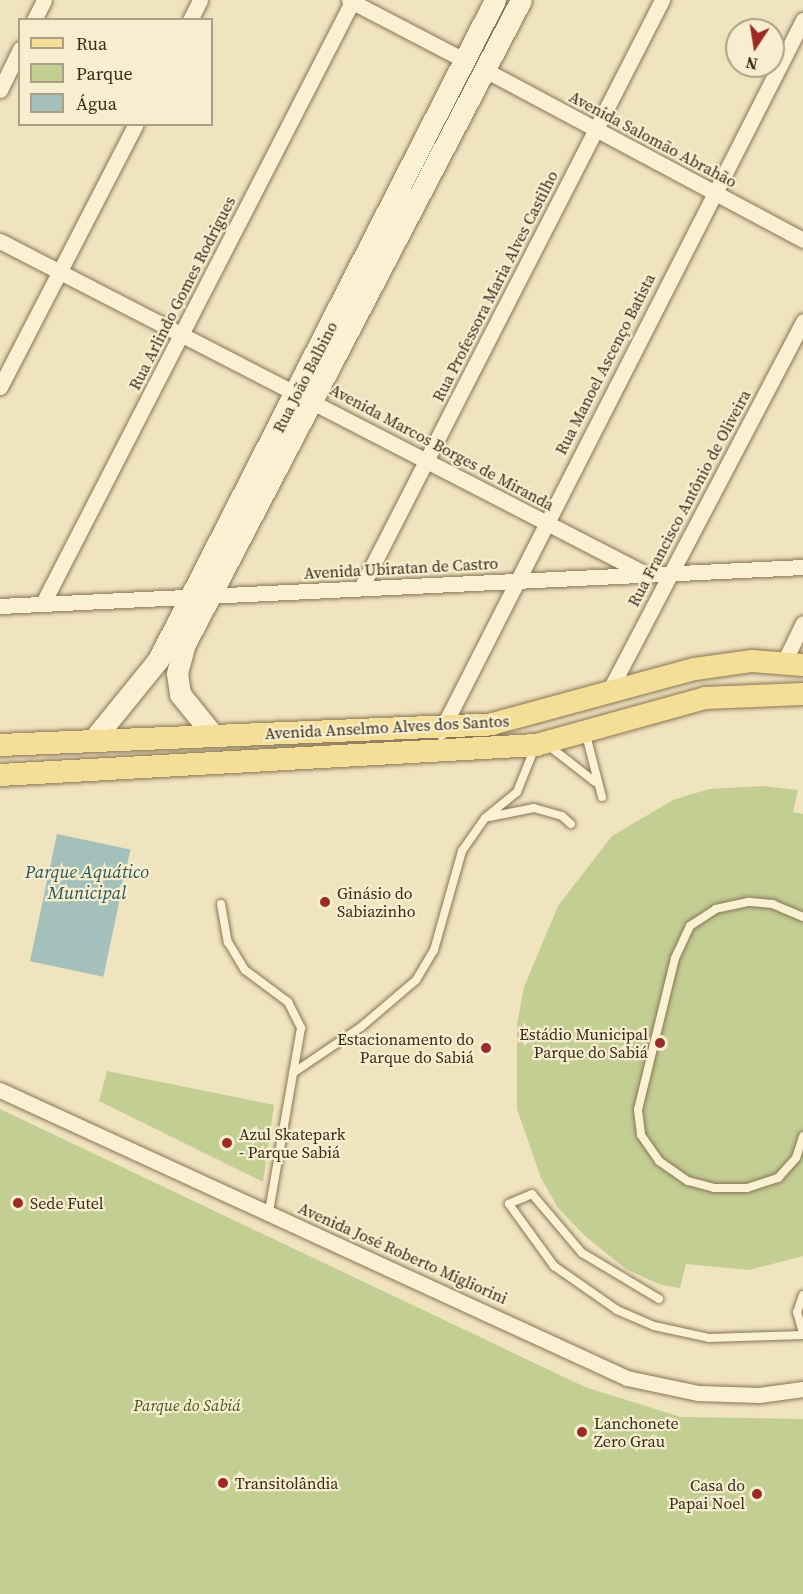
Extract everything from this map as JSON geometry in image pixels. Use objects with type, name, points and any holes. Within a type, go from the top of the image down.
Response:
[{"type":"main road","name":"Rua João Balbino","points":[[307,395],[464,60],[495,0]]},
{"type":"main road","name":"Rua João Balbino","points":[[93,740],[143,684],[201,596],[521,0]]},
{"type":"main road","name":"Rua João Balbino","points":[[201,596],[181,654],[177,682],[184,703],[214,736]]},
{"type":"main road","name":"Avenida Anselmo Alves dos Santos","points":[[0,745],[443,726],[516,720],[695,669],[794,664]]},
{"type":"main road","name":"Avenida Anselmo Alves dos Santos","points":[[0,776],[433,754],[541,744],[705,698],[803,694]]},
{"type":"street","points":[[35,18],[44,0]]},
{"type":"street","points":[[191,18],[200,0]]},
{"type":"street","name":"Avenida Salomão Abrahão","points":[[352,0],[464,60],[480,55],[485,70],[803,240]]},
{"type":"street","name":"Rua Arlindo Gomes Rodrigues","points":[[43,603],[352,0]]},
{"type":"street","name":"Rua Professora Maria Alves Castilho","points":[[361,588],[662,0]]},
{"type":"street","name":"Rua Manoel Ascenço Batista","points":[[433,754],[443,726],[515,580],[803,20]]},
{"type":"street","points":[[0,90],[18,54]]},
{"type":"street","points":[[0,387],[135,126]]},
{"type":"street","name":"Avenida Marcos Borges de Miranda","points":[[0,241],[307,395],[545,523],[642,572]]},
{"type":"street","name":"Rua Francisco Antônio de Oliveira","points":[[608,693],[673,573],[803,321]]},
{"type":"street","name":"Avenida Ubiratan de Castro","points":[[0,606],[642,572],[673,573],[803,567]]},
{"type":"street","points":[[794,664],[803,623]]},
{"type":"street","name":"Avenida José Roberto Migliorini","points":[[0,1090],[648,1385],[759,1395],[803,1389]]},
{"type":"lane","points":[[585,733],[595,782],[602,796]]},
{"type":"lane","points":[[293,1073],[361,1027],[416,980],[434,950],[462,851],[485,818],[517,792],[541,744],[595,782]]},
{"type":"lane","points":[[485,818],[534,808],[562,816],[571,824]]},
{"type":"lane","points":[[803,917],[773,904],[748,902],[716,909],[690,926],[675,958],[638,1110],[641,1135],[659,1161],[688,1181],[714,1188],[747,1188],[778,1178],[795,1158],[803,1136]]},
{"type":"lane","points":[[221,904],[228,942],[245,970],[298,1013],[293,1073],[269,1212]]},
{"type":"lane","points":[[659,1299],[582,1253],[532,1194],[509,1204],[554,1266],[626,1314],[709,1338],[803,1334],[797,1312],[803,1295]]},
{"type":"green space","name":"Estádio Municipal Parque do Sabiá","points":[[763,786],[798,790],[793,812],[803,814],[803,1256],[749,1270],[686,1264],[680,1288],[661,1285],[626,1269],[585,1236],[558,1208],[541,1178],[517,1109],[517,1025],[524,987],[558,906],[612,836],[673,800],[709,789]]},
{"type":"green space","name":"Azul Skatepark - Parque Sabiá","points":[[107,1071],[274,1105],[263,1182],[99,1101]]},
{"type":"green space","name":"Parque do Sabiá","points":[[0,1109],[585,1387],[681,1417],[803,1419],[803,1594],[0,1594]]},
{"type":"water","name":"Parque Aquático Municipal","points":[[57,834],[130,850],[103,977],[30,961]]},
{"type":"place","name":"Ginásio do Sabiazinho","points":[[325,902]]},
{"type":"place","name":"Estádio Municipal Parque do Sabiá","points":[[660,1043]]},
{"type":"place","name":"Estacionamento do Parque do Sabiá","points":[[486,1048]]},
{"type":"place","name":"Azul Skatepark - Parque Sabiá","points":[[227,1143]]},
{"type":"place","name":"Sede Futel","points":[[18,1203]]},
{"type":"place","name":"Lanchonete Zero Grau","points":[[582,1432]]},
{"type":"place","name":"Transitolândia","points":[[223,1483]]},
{"type":"place","name":"Casa do Papai Noel","points":[[757,1494]]}]
